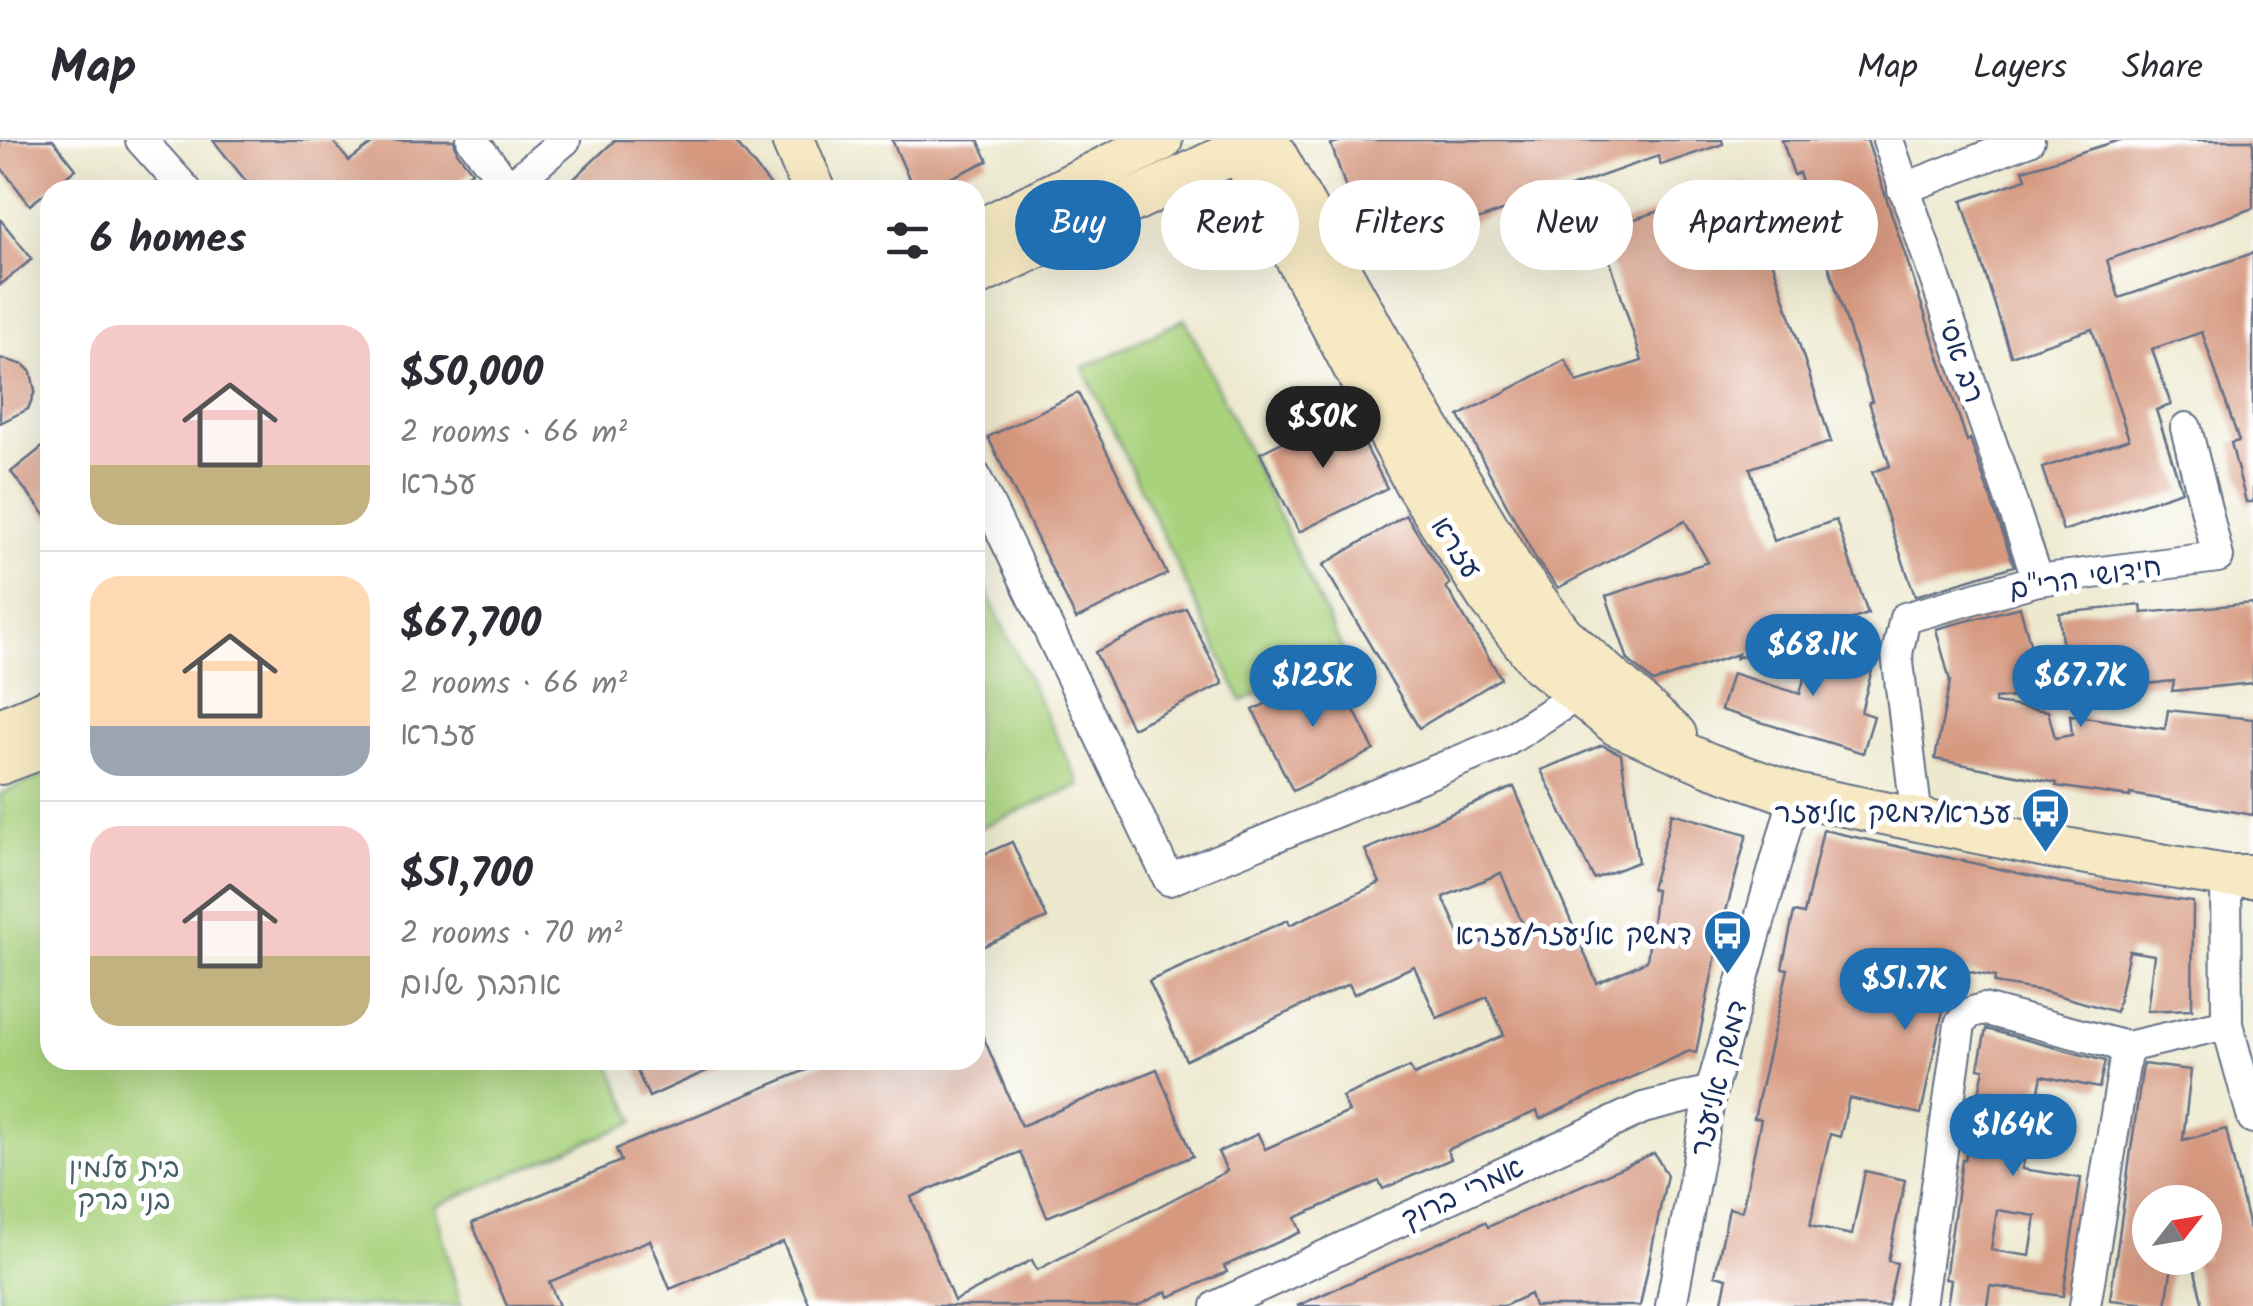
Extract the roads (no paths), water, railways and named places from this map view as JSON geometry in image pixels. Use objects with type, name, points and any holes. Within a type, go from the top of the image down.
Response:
[{"type":"street","points":[[141,140],[177,180]]},
{"type":"street","points":[[472,140],[501,180]]},
{"type":"street","points":[[518,180],[566,140]]},
{"type":"street","points":[[793,140],[810,180]]},
{"type":"street","points":[[985,228],[1161,140]]},
{"type":"street","name":"רב אסי","points":[[1888,140],[2038,580]]},
{"type":"street","points":[[1904,188],[2029,140]]},
{"type":"street","points":[[985,271],[1251,142]]},
{"type":"street","name":"עזרא","points":[[1251,142],[1416,484],[1488,596],[1540,664],[1618,726],[1795,795],[2046,846],[2240,876]]},
{"type":"street","name":"עזרא","points":[[1251,142],[1512,569],[1562,635],[1710,765]]},
{"type":"street","name":"חידושי הרי\"ם","points":[[1917,819],[1897,654],[1906,618],[2038,580],[2218,557],[2186,428]]},
{"type":"street","points":[[985,497],[1170,880],[1503,743],[1578,694]]},
{"type":"street","points":[[0,730],[40,713]]},
{"type":"street","points":[[0,763],[40,748]]},
{"type":"street","name":"דמשק אליעזר","points":[[1671,1306],[1711,1091],[1795,795]]},
{"type":"street","points":[[2240,876],[2227,1024],[2253,1118]]},
{"type":"street","points":[[1920,1306],[1960,1024],[1969,1013],[1983,1009],[2127,1046],[2227,1024]]},
{"type":"street","points":[[2085,1306],[2127,1046]]},
{"type":"street","name":"אמרי ברוך","points":[[1217,1306],[1642,1108],[1711,1091]]},
{"type":"place","name":"עזרא/דמשק אליעזר","points":[[2046,854]]},
{"type":"place","name":"דמשק אליעזר/עזרא","points":[[1727,976]]},
{"type":"park label","name":"בית עלמין בני ברק","points":[[124,1183]]}]
